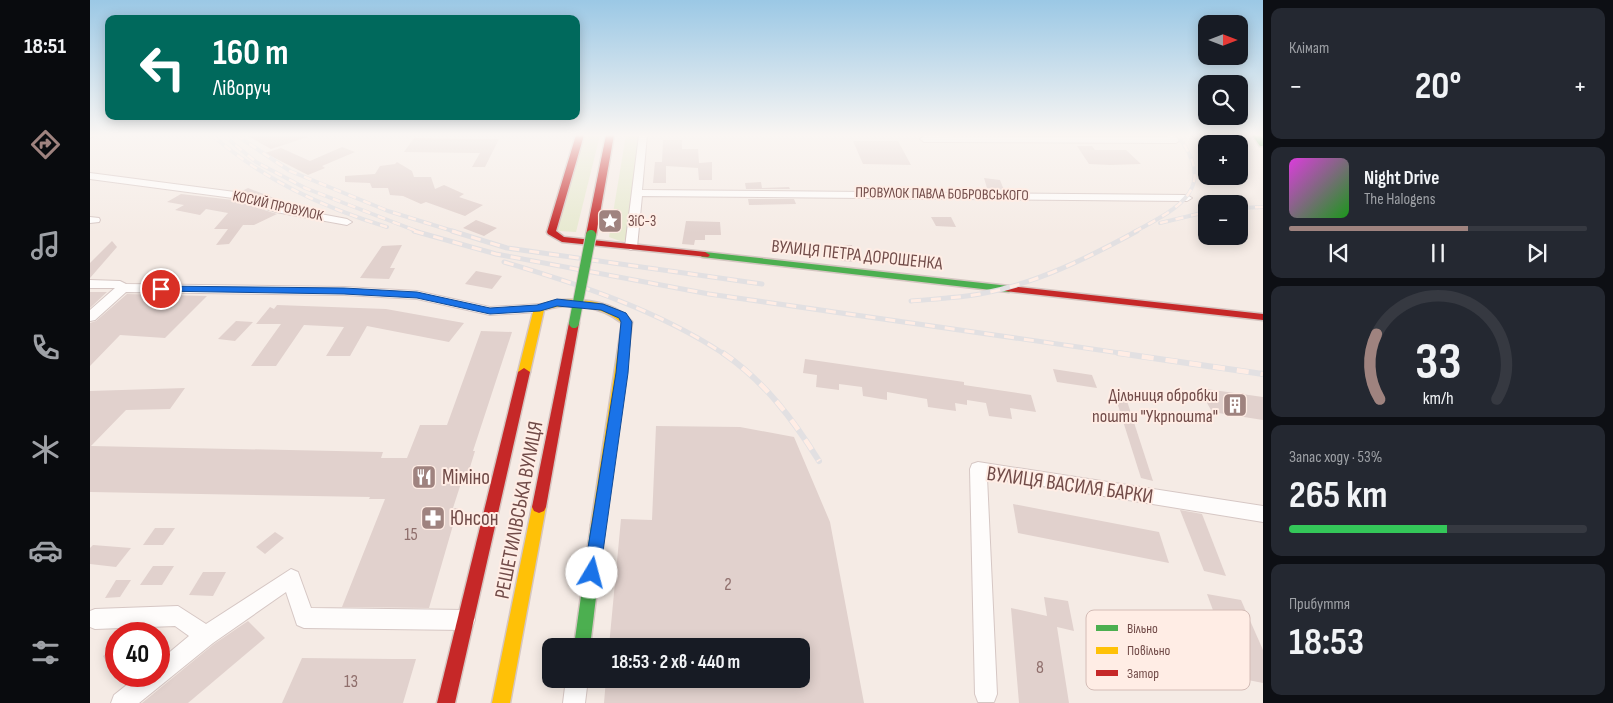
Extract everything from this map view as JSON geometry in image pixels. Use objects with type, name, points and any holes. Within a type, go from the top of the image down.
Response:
[{"type":"street","name":"ВУЛИЦЯ ПЕТРА ДОРОШЕНКА","points":[[570,168],[551,232],[569,241],[1263,317]]},
{"type":"street","name":"РЕШЕТИЛІВСЬКА ВУЛИЦЯ","points":[[501,703],[604,168]]},
{"type":"street","points":[[631,247],[640,168]]},
{"type":"street","name":"КОСИЙ ПРОВУЛОК","points":[[90,176],[235,195],[276,209],[347,222]]},
{"type":"street","name":"ПРОВУЛОК ПАВЛА БОБРОВСЬКОГО","points":[[637,193],[1187,198]]},
{"type":"street","points":[[90,284],[120,285],[123,288],[344,291],[417,295],[490,311],[540,308],[557,302],[603,307],[622,316],[627,322],[622,373],[612,426],[583,638]]},
{"type":"street","points":[[90,317],[123,288]]},
{"type":"street","points":[[446,703],[540,308]]},
{"type":"street","name":"ВУЛИЦЯ ВАСИЛЯ БАРКИ","points":[[986,694],[978,469],[1263,514]]},
{"type":"street","points":[[170,665],[206,636],[290,578],[304,618],[465,620]]},
{"type":"street","points":[[95,618],[178,616],[206,636]]},
{"type":"street","points":[[122,703],[142,687]]},
{"type":"street","points":[[574,703],[576,688]]},
{"type":"green space","points":[[573,168],[592,168],[576,232],[559,231],[556,229]]},
{"type":"green space","points":[[621,168],[636,168],[626,239],[623,242],[609,237]]},
{"type":"building","points":[[294,168],[325,168],[308,175]]},
{"type":"building","points":[[379,168],[407,168],[412,171],[414,177],[431,177],[435,189],[444,185],[464,194],[459,197],[483,205],[465,216],[426,202],[421,204],[403,196],[390,195],[388,188],[372,188],[370,183],[345,182],[345,176],[375,174]]},
{"type":"building","points":[[654,168],[666,168],[666,183],[653,183]]},
{"type":"building","points":[[695,168],[712,168],[712,180],[699,180],[698,168]]},
{"type":"building","points":[[984,178],[1000,180],[1004,190],[987,188]]},
{"type":"building","points":[[761,182],[762,188],[789,187],[790,189],[746,189],[745,183]]},
{"type":"building","points":[[248,188],[294,206],[278,204],[240,192]]},
{"type":"building","points":[[181,194],[233,200],[277,214],[254,225],[243,225],[229,244],[216,245],[228,229],[214,229],[228,213],[206,209],[200,215],[175,210],[184,205],[167,202]]},
{"type":"building","points":[[748,199],[794,199],[796,204],[749,205]]},
{"type":"building","points":[[931,217],[951,217],[956,227],[936,226]]},
{"type":"building","points":[[476,220],[497,228],[484,236],[463,228]]},
{"type":"building","points":[[686,221],[720,222],[721,235],[705,235],[705,240],[695,240],[694,245],[682,244]]},
{"type":"building","points":[[112,241],[117,247],[90,278],[90,263]]},
{"type":"building","points":[[402,245],[390,268],[395,268],[389,279],[360,278],[382,246]]},
{"type":"building","points":[[838,245],[852,245],[856,262],[841,261]]},
{"type":"building","points":[[476,271],[502,276],[492,289],[465,284]]},
{"type":"building","points":[[90,292],[107,292],[90,308]]},
{"type":"building","points":[[127,294],[207,296],[165,338],[120,335],[90,366],[90,323],[96,321]]},
{"type":"building","points":[[277,305],[386,309],[464,323],[449,342],[367,326],[350,356],[326,356],[344,327],[304,325],[276,366],[251,366],[281,324],[256,324],[270,307],[274,309]]},
{"type":"building","points":[[236,321],[253,322],[235,341],[218,339]]},
{"type":"building","points":[[481,331],[512,332],[473,451],[475,451],[467,477],[463,477],[453,508],[458,508],[429,608],[342,607],[385,499],[369,499],[370,497],[90,492],[90,391],[185,388],[170,409],[126,410],[91,446],[383,452],[381,458],[407,458],[420,425],[447,425]]},
{"type":"building","points":[[805,359],[964,382],[964,385],[1031,395],[1036,412],[1010,408],[1012,419],[989,416],[986,403],[967,400],[967,405],[955,403],[956,411],[928,407],[927,399],[887,392],[887,400],[863,396],[862,387],[839,384],[839,390],[816,387],[817,375],[803,373]]},
{"type":"building","points":[[1053,369],[1092,375],[1097,388],[1057,382]]},
{"type":"building","name":"Дільниця обробки пошти \"Укрпошта\"","points":[[1199,388],[1263,397],[1263,420],[1212,412]]},
{"type":"building","points":[[1116,399],[1127,401],[1153,481],[1141,478]]},
{"type":"building","points":[[656,426],[740,427],[794,437],[830,522],[864,703],[604,703],[605,688],[810,688],[810,638],[610,638],[621,519],[652,520]]},
{"type":"building","points":[[1013,504],[1159,532],[1169,563],[1018,533]]},
{"type":"building","points":[[1180,510],[1202,514],[1226,576],[1204,571]]},
{"type":"building","points":[[155,528],[175,528],[163,545],[143,545]]},
{"type":"building","points":[[275,532],[284,538],[265,554],[256,547]]},
{"type":"building","points":[[93,545],[131,548],[116,567],[90,564],[90,548]]},
{"type":"building","points":[[153,566],[174,566],[162,585],[140,585]]},
{"type":"building","points":[[203,572],[226,572],[213,596],[189,595]]},
{"type":"building","points":[[116,580],[131,580],[120,597],[105,598]]},
{"type":"building","points":[[1207,594],[1241,600],[1245,610],[1213,610]]},
{"type":"building","points":[[1044,597],[1068,601],[1074,631],[1057,627],[1069,703],[1019,703],[1011,608],[1047,616]]},
{"type":"building","points":[[1250,620],[1263,650],[1263,683],[1250,680]]},
{"type":"building","points":[[248,621],[265,638],[188,703],[142,703],[162,687],[170,687],[170,680],[214,644]]},
{"type":"building","points":[[302,658],[416,659],[403,703],[282,703]]},
{"type":"railway","points":[[255,168],[317,201],[387,227]]},
{"type":"railway","points":[[267,168],[305,188],[419,232]]},
{"type":"railway","points":[[285,168],[388,211],[456,232]]},
{"type":"railway","points":[[1134,232],[1178,205],[1188,194],[1194,183],[1194,168]]},
{"type":"railway","points":[[1248,208],[1263,207]]},
{"type":"railway","points":[[1160,223],[1198,214]]},
{"type":"railway","points":[[414,231],[496,254],[709,294],[1127,354]]},
{"type":"railway","points":[[452,231],[507,248],[762,284]]},
{"type":"railway","points":[[911,301],[971,295],[1001,290],[1021,284],[1061,269],[1137,231]]},
{"type":"railway","points":[[504,262],[618,300],[672,324],[724,354]]},
{"type":"railway","points":[[723,353],[765,388],[799,430],[819,461]]},
{"type":"railway","points":[[1118,353],[1263,374]]},
{"type":"traffic: fast","points":[[574,323],[591,235]]},
{"type":"traffic: fast","points":[[705,255],[1009,289]]},
{"type":"traffic: fast","points":[[583,638],[598,525]]},
{"type":"traffic: slow","points":[[524,372],[539,308],[561,303],[585,303],[608,310],[627,322],[598,525]]},
{"type":"traffic: slow","points":[[501,703],[539,507]]},
{"type":"traffic: jam","points":[[570,168],[551,232],[562,239],[705,255]]},
{"type":"traffic: jam","points":[[591,235],[604,168]]},
{"type":"traffic: jam","points":[[1009,289],[1263,317]]},
{"type":"traffic: jam","points":[[539,507],[574,323]]},
{"type":"traffic: jam","points":[[446,703],[524,372]]},
{"type":"place","name":"ЗіС-3","points":[[610,221]]},
{"type":"place","name":"Дільниця обробки пошти \"Укрпошта\"","points":[[1235,405]]},
{"type":"place","name":"Міміно","points":[[424,477]]},
{"type":"place","name":"Юнсон","points":[[433,518]]},
{"type":"route","points":[[161,289],[344,291],[417,295],[490,311],[540,308],[557,302],[603,307],[613,310],[627,322],[622,373],[612,426],[592,573]]}]
